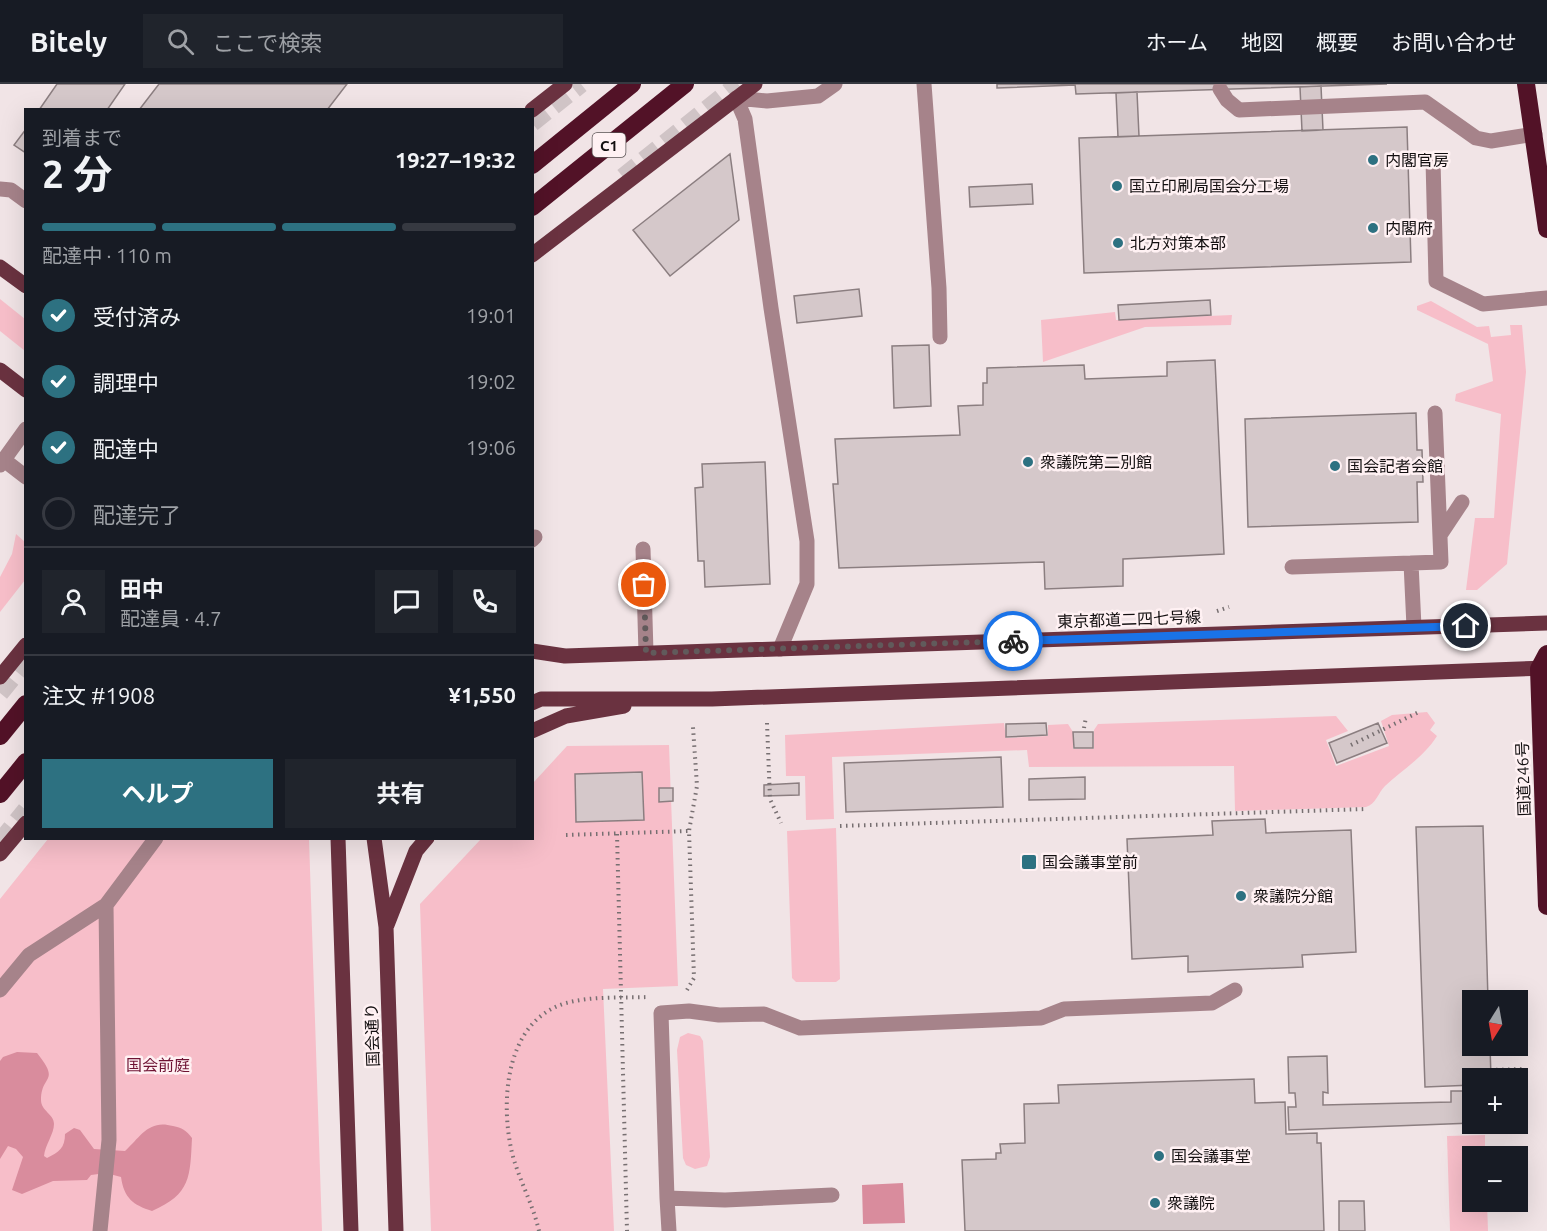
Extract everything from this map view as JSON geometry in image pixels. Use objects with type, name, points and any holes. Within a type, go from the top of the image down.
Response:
[{"type":"highway","name":"C1","points":[[534,163],[632,84]]},
{"type":"highway","name":"C1","points":[[534,205],[684,84]]},
{"type":"highway","points":[[1527,84],[1547,229]]},
{"type":"highway","name":"国道246号","points":[[1544,664],[1547,906]]},
{"type":"highway","points":[[0,736],[24,706]]},
{"type":"highway","points":[[0,794],[24,764]]},
{"type":"main road","points":[[534,108],[565,84]]},
{"type":"main road","points":[[534,253],[754,84]]},
{"type":"main road","points":[[0,267],[24,285]]},
{"type":"main road","points":[[0,370],[24,388]]},
{"type":"main road","name":"東京都道二四七号線","points":[[534,651],[565,656],[1547,623]]},
{"type":"main road","points":[[0,677],[24,647]]},
{"type":"main road","points":[[534,702],[541,699],[668,699],[1544,664]]},
{"type":"main road","points":[[534,730],[566,716],[668,699]]},
{"type":"main road","points":[[0,854],[24,824]]},
{"type":"main road","name":"国会通り","points":[[338,840],[351,1231]]},
{"type":"main road","name":"国会通り","points":[[374,840],[386,927],[396,1231]]},
{"type":"main road","points":[[386,927],[416,851],[425,840]]},
{"type":"street","points":[[780,649],[807,584],[807,541],[745,119],[736,98],[767,101],[818,96],[835,84]]},
{"type":"street","points":[[924,84],[939,288],[940,337]]},
{"type":"street","points":[[1221,89],[1227,100],[1239,110],[1425,102],[1476,138],[1491,141],[1535,134]]},
{"type":"street","points":[[1433,160],[1436,281],[1483,304],[1547,298]]},
{"type":"street","points":[[0,189],[12,190],[24,199]]},
{"type":"street","points":[[1292,567],[1441,562],[1436,412]]},
{"type":"street","points":[[24,432],[2,462],[24,476]]},
{"type":"street","points":[[1440,536],[1462,502]]},
{"type":"street","points":[[643,549],[646,653]]},
{"type":"street","points":[[1411,563],[1414,627]]},
{"type":"street","points":[[0,990],[29,955],[106,905],[155,840]]},
{"type":"street","points":[[100,1231],[107,1180],[109,1140],[106,905]]},
{"type":"street","points":[[669,1231],[661,1014],[689,1011],[718,1015],[764,1014],[800,1028],[1041,1018],[1064,1009],[1212,1003],[1235,990]]},
{"type":"street","points":[[668,1198],[725,1200],[832,1195]]},
{"type":"path","points":[[1216,611],[1229,607]]},
{"type":"path","points":[[1351,745],[1419,712]]},
{"type":"path","points":[[1084,728],[1086,717]]},
{"type":"path","points":[[767,723],[770,799],[781,823]]},
{"type":"path","points":[[680,996],[686,992],[694,978],[689,831],[697,786],[693,727]]},
{"type":"path","points":[[840,826],[1366,809]]},
{"type":"path","points":[[566,835],[689,831]]},
{"type":"path","points":[[617,834],[627,1231]]},
{"type":"path","points":[[539,1231],[513,1155],[507,1124],[506,1091],[518,1049],[538,1018],[550,1010],[589,999],[657,997]]},
{"type":"green space","points":[[0,299],[24,318],[24,350],[0,331]]},
{"type":"green space","points":[[1431,301],[1477,327],[1489,326],[1491,337],[1511,335],[1510,325],[1522,325],[1526,372],[1507,564],[1477,590],[1466,590],[1475,518],[1494,518],[1501,414],[1455,401],[1456,394],[1493,381],[1488,344],[1417,310],[1417,306]]},
{"type":"green space","points":[[1115,312],[1116,320],[1232,315],[1231,325],[1145,327],[1043,362],[1041,320]]},
{"type":"green space","points":[[16,534],[24,541],[24,581],[0,612],[0,577],[12,554]]},
{"type":"green space","points":[[1427,712],[1435,723],[1430,730],[1437,736],[1426,750],[1385,786],[1375,801],[1366,807],[1235,811],[1234,766],[1029,767],[1027,750],[832,757],[834,819],[806,820],[805,776],[786,776],[785,735],[1004,723],[1006,738],[1048,736],[1048,725],[1068,724],[1073,732],[1073,749],[1094,749],[1094,730],[1098,724],[1336,716],[1348,731],[1326,740],[1336,766],[1389,746],[1381,721],[1392,715]]},
{"type":"green space","points":[[669,745],[678,986],[603,989],[614,1231],[431,1231],[420,904],[480,840],[534,840],[534,782],[567,746]]},
{"type":"green space","points":[[836,828],[840,979],[836,982],[796,982],[792,978],[787,831]]},
{"type":"green space","name":"国会前庭","points":[[47,840],[309,840],[322,1231],[0,1231],[0,899]]},
{"type":"green space","points":[[688,1033],[700,1036],[703,1041],[710,1157],[707,1166],[695,1169],[686,1165],[683,1158],[677,1050],[680,1037]]},
{"type":"green space","points":[[1485,1135],[1485,1146],[1462,1146],[1462,1212],[1487,1212],[1488,1231],[1450,1231],[1447,1136]]},
{"type":"shaded area","points":[[17,1052],[37,1053],[48,1069],[49,1074],[41,1100],[54,1124],[44,1156],[47,1158],[58,1151],[64,1143],[65,1134],[74,1128],[80,1130],[94,1149],[125,1151],[146,1130],[165,1124],[186,1131],[192,1138],[189,1174],[181,1191],[165,1205],[152,1211],[130,1200],[124,1190],[121,1177],[106,1173],[91,1175],[87,1180],[53,1181],[22,1194],[12,1190],[23,1157],[16,1149],[8,1146],[0,1159],[0,1061],[3,1057]]},
{"type":"shaded area","points":[[903,1183],[905,1223],[863,1224],[862,1185]]},
{"type":"building","points":[[57,84],[125,84],[108,108],[40,108]]},
{"type":"building","points":[[159,84],[347,84],[329,108],[141,108]]},
{"type":"building","points":[[997,84],[1075,84],[1075,85],[997,88]]},
{"type":"building","points":[[1075,84],[1387,84],[1076,94]]},
{"type":"building","points":[[1321,86],[1323,130],[1302,131],[1300,87]]},
{"type":"building","points":[[1137,92],[1139,136],[1118,137],[1116,93]]},
{"type":"building","points":[[1407,127],[1411,262],[1084,273],[1079,138]]},
{"type":"building","points":[[24,132],[24,152],[14,145]]},
{"type":"building","points":[[730,154],[739,220],[670,276],[633,230]]},
{"type":"building","points":[[1032,184],[1033,204],[970,207],[969,187]]},
{"type":"building","points":[[859,289],[862,316],[797,323],[794,296]]},
{"type":"building","points":[[1210,300],[1211,315],[1119,320],[1118,305]]},
{"type":"building","points":[[929,345],[931,406],[894,408],[892,346]]},
{"type":"building","name":"衆議院第二別館","points":[[1215,360],[1224,554],[1123,559],[1123,586],[1045,589],[1044,562],[839,568],[833,484],[838,484],[835,439],[960,435],[958,406],[983,405],[983,383],[987,383],[987,368],[1084,365],[1085,379],[1167,376],[1167,362]]},
{"type":"building","name":"国会記者会館","points":[[1416,413],[1417,450],[1422,450],[1423,482],[1417,482],[1418,522],[1248,527],[1245,419]]},
{"type":"building","points":[[765,462],[770,584],[705,587],[704,561],[698,561],[695,488],[703,487],[702,464]]},
{"type":"building","points":[[1046,723],[1047,735],[1006,737],[1006,724]]},
{"type":"building","points":[[1378,723],[1387,743],[1337,763],[1329,743]]},
{"type":"building","points":[[1073,732],[1093,732],[1093,748],[1074,748]]},
{"type":"building","points":[[1001,757],[1003,807],[846,812],[844,763]]},
{"type":"building","points":[[642,772],[644,820],[576,822],[575,774]]},
{"type":"building","points":[[1085,777],[1085,799],[1029,800],[1029,779]]},
{"type":"building","points":[[799,783],[799,795],[764,796],[764,785]]},
{"type":"building","points":[[659,788],[673,788],[673,801],[659,802]]},
{"type":"building","name":"衆議院分館","points":[[1265,819],[1266,833],[1351,830],[1356,952],[1302,955],[1303,967],[1188,972],[1188,956],[1132,959],[1127,839],[1213,835],[1212,821]]},
{"type":"building","points":[[1483,826],[1488,990],[1462,990],[1462,1056],[1490,1056],[1491,1068],[1462,1068],[1462,1085],[1425,1087],[1416,827]]},
{"type":"building","points":[[1327,1056],[1328,1093],[1323,1092],[1323,1105],[1451,1102],[1451,1091],[1462,1091],[1462,1123],[1289,1130],[1288,1107],[1296,1107],[1295,1093],[1289,1093],[1288,1057]]},
{"type":"building","name":"国会議事堂","points":[[1254,1079],[1255,1103],[1285,1102],[1286,1134],[1317,1133],[1317,1143],[1321,1143],[1324,1231],[965,1231],[962,1160],[996,1159],[996,1153],[1001,1153],[1000,1144],[1025,1143],[1024,1104],[1059,1103],[1058,1085]]},
{"type":"building","points":[[1339,1201],[1364,1201],[1365,1231],[1339,1231]]},
{"type":"tunnel","points":[[534,121],[581,84]]},
{"type":"tunnel","points":[[623,177],[738,84]]},
{"type":"tunnel","points":[[0,693],[24,663]]},
{"type":"tunnel","points":[[0,842],[24,812]]},
{"type":"way so far","points":[[644,585],[646,653],[1013,641]]},
{"type":"place","name":"内閣官房","points":[[1373,160]]},
{"type":"place","name":"国立印刷局国会分工場","points":[[1117,186]]},
{"type":"place","name":"内閣府","points":[[1373,228]]},
{"type":"place","name":"北方対策本部","points":[[1118,243]]},
{"type":"place","name":"衆議院第二別館","points":[[1028,462]]},
{"type":"place","name":"国会記者会館","points":[[1335,466]]},
{"type":"place","name":"国会議事堂前","points":[[1029,862]]},
{"type":"place","name":"衆議院分館","points":[[1241,896]]},
{"type":"place","name":"国会議事堂","points":[[1159,1156]]},
{"type":"place","name":"衆議院","points":[[1155,1203]]},
{"type":"route","points":[[1013,641],[1466,626]]}]
